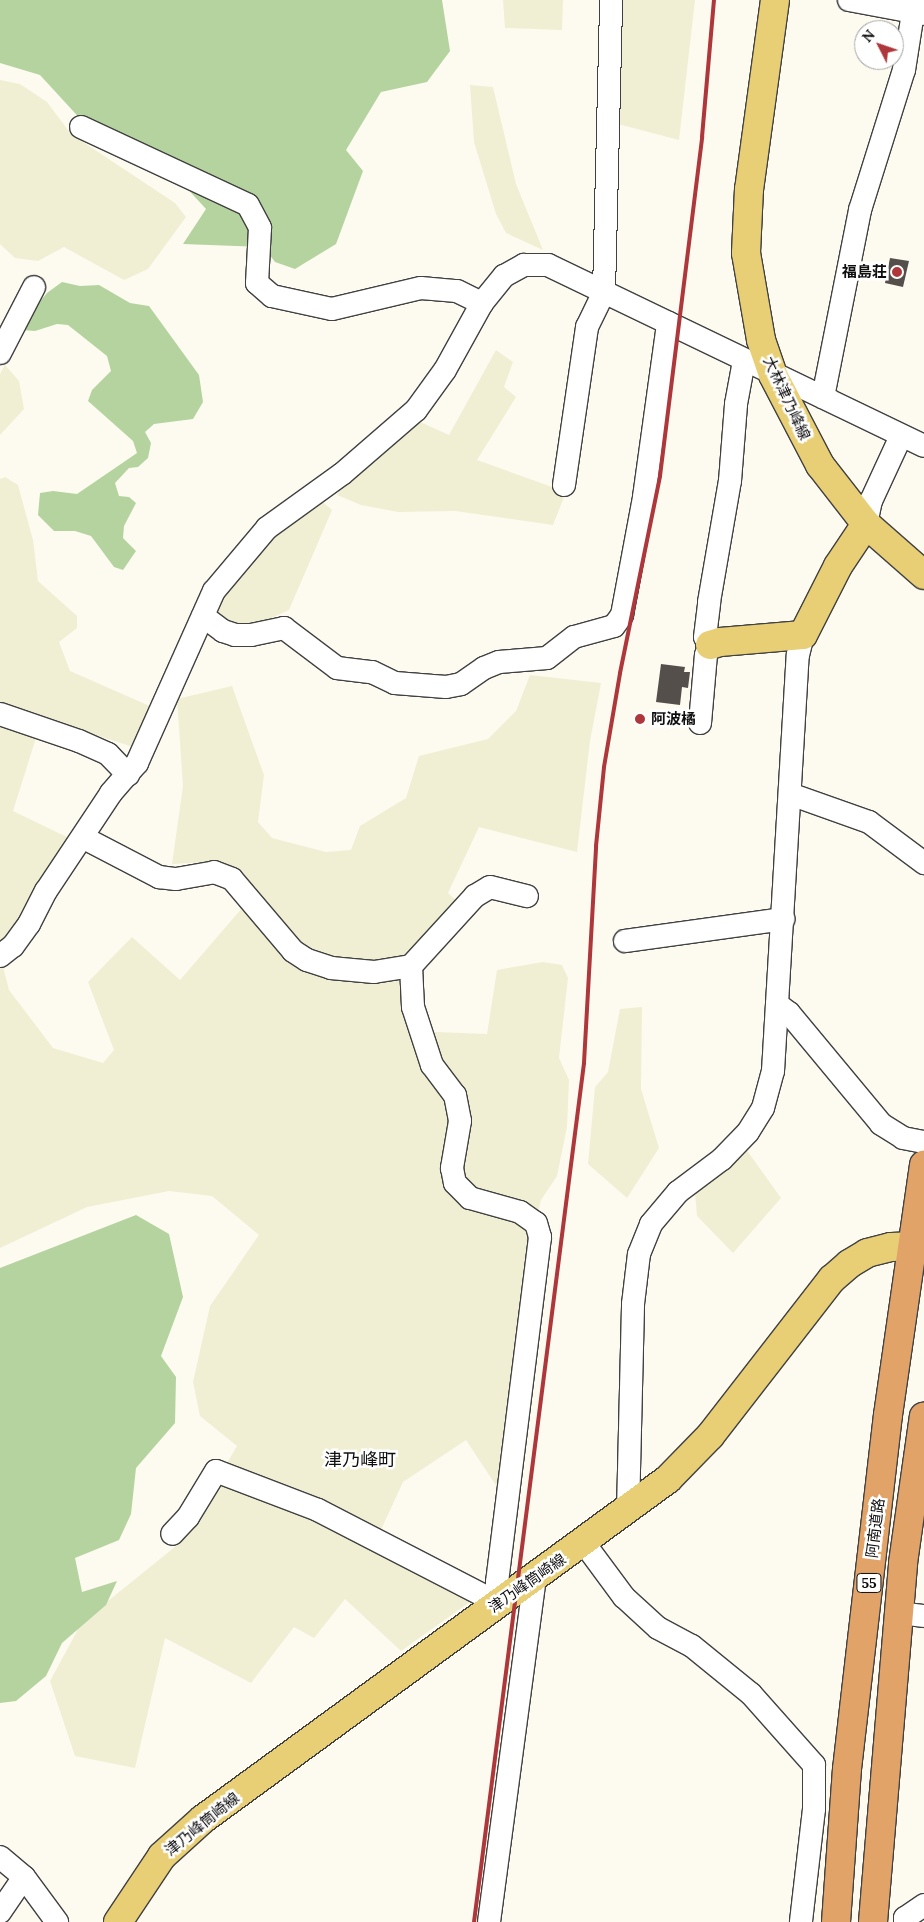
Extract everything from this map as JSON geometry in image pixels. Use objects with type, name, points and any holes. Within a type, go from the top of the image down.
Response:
[{"type":"highway","name":"阿南道路","points":[[836,1922],[847,1769],[888,1415],[918,1246],[924,1165]]},
{"type":"highway","name":"55","points":[[873,1922],[911,1614],[924,1416]]},
{"type":"main road","name":"大林津乃峰線","points":[[775,0],[749,190],[746,253],[753,304],[773,375],[820,465],[866,524],[924,575]]},
{"type":"main road","points":[[710,645],[729,641],[803,635],[838,566],[866,524]]},
{"type":"main road","name":"津乃峰筒崎線","points":[[118,1922],[162,1856],[203,1818],[498,1603],[628,1511],[668,1479],[710,1436],[832,1279],[868,1253],[918,1246]]},
{"type":"street","points":[[564,486],[587,327],[604,292],[612,0]]},
{"type":"street","points":[[823,397],[860,210],[881,151],[904,70],[918,9],[849,0]]},
{"type":"street","points":[[81,127],[248,205],[260,228],[257,283],[272,296],[332,309],[421,288],[457,291],[482,303]]},
{"type":"street","points":[[0,956],[13,946],[29,924],[46,891],[84,838],[111,793],[137,763],[214,591],[267,528],[342,474],[416,410],[445,370],[482,303],[504,276],[524,265],[548,265],[773,375],[924,446]]},
{"type":"street","points":[[0,353],[34,287]]},
{"type":"street","points":[[203,616],[222,631],[235,635],[251,635],[284,628],[336,668],[372,672],[395,683],[446,687],[461,684],[484,668],[499,662],[546,658],[574,636],[614,626],[622,615],[644,497],[668,323]]},
{"type":"street","points":[[700,723],[706,655],[710,645],[705,637],[706,628],[730,480],[736,404],[744,361]]},
{"type":"street","points":[[866,524],[871,501],[901,436]]},
{"type":"street","points":[[628,1511],[633,1304],[639,1254],[652,1224],[678,1192],[722,1158],[748,1132],[763,1108],[773,1071],[798,654],[803,635]]},
{"type":"street","points":[[0,714],[79,740],[108,754],[128,775]]},
{"type":"street","points":[[790,794],[869,822],[924,863]]},
{"type":"street","points":[[84,838],[159,877],[176,879],[214,872],[232,879],[292,951],[307,960],[331,968],[374,972],[411,966],[482,891],[490,887],[527,896]]},
{"type":"street","points":[[625,941],[783,919]]},
{"type":"street","points":[[411,966],[413,1007],[432,1065],[455,1094],[460,1121],[452,1168],[454,1183],[470,1198],[520,1212],[536,1223],[540,1237],[497,1582],[498,1603]]},
{"type":"street","points":[[778,1004],[789,1013],[881,1124],[903,1138],[924,1142]]},
{"type":"street","points":[[172,1534],[188,1517],[216,1471],[318,1510],[498,1603]]},
{"type":"street","points":[[584,1543],[624,1597],[658,1628],[692,1646],[751,1694],[814,1765],[814,1809],[802,1922],[797,1922]]},
{"type":"street","points":[[489,1922],[535,1577]]},
{"type":"street","points":[[814,1765],[831,1764],[847,1769]]},
{"type":"street","points":[[0,1858],[24,1877],[57,1922]]},
{"type":"street","points":[[0,1912],[24,1877]]},
{"type":"street","points":[[905,1922],[905,1918],[924,1905]]},
{"type":"green space","points":[[0,0],[442,0],[450,51],[427,82],[381,92],[346,150],[363,171],[336,244],[295,269],[275,262],[264,247],[183,244],[206,209],[159,158],[85,124],[40,75],[0,63]]},
{"type":"green space","points":[[503,0],[563,0],[562,30],[505,28]]},
{"type":"green space","points":[[621,0],[695,0],[679,140],[618,124]]},
{"type":"green space","points":[[0,80],[20,84],[47,102],[71,134],[175,203],[186,217],[148,269],[124,280],[64,247],[38,261],[15,258],[0,244]]},
{"type":"green space","points":[[470,85],[493,87],[516,184],[543,250],[506,233],[496,214],[474,142]]},
{"type":"green space","points":[[62,282],[80,286],[99,285],[130,303],[149,306],[199,375],[203,402],[193,419],[154,424],[145,432],[151,443],[148,458],[138,467],[129,468],[115,483],[119,496],[129,497],[136,503],[124,526],[123,538],[136,551],[123,570],[114,567],[91,536],[75,531],[54,531],[38,515],[40,493],[53,491],[77,494],[137,453],[133,441],[88,401],[92,390],[111,371],[107,356],[68,325],[57,324],[35,331],[22,330],[24,320],[47,293]]},
{"type":"green space","points":[[496,350],[513,362],[504,387],[516,397],[477,460],[566,492],[553,525],[455,511],[398,512],[361,505],[337,495],[343,485],[418,421],[449,435]]},
{"type":"green space","points":[[5,365],[19,381],[24,409],[0,435],[0,374]]},
{"type":"green space","points":[[5,477],[18,485],[33,540],[38,581],[77,616],[77,628],[59,642],[70,671],[152,707],[133,747],[0,704],[0,479]]},
{"type":"green space","points":[[323,502],[332,510],[289,610],[269,619],[239,625],[225,620],[214,609],[269,541],[312,506]]},
{"type":"green space","points":[[530,675],[601,683],[590,741],[577,852],[479,827],[448,893],[459,903],[408,957],[412,1031],[487,1034],[497,970],[543,962],[562,965],[568,978],[559,1058],[569,1080],[567,1127],[557,1176],[541,1200],[533,1232],[499,1490],[466,1440],[403,1482],[374,1545],[474,1599],[401,1651],[345,1599],[314,1638],[294,1627],[251,1683],[165,1638],[135,1768],[75,1756],[50,1681],[82,1622],[181,1542],[237,1446],[200,1416],[193,1382],[210,1306],[259,1235],[212,1196],[169,1191],[87,1207],[0,1248],[0,955],[9,990],[53,1048],[103,1063],[114,1050],[88,982],[132,937],[180,980],[255,893],[242,875],[220,861],[172,864],[183,786],[177,699],[232,686],[264,775],[258,822],[272,838],[326,852],[351,850],[360,826],[406,798],[419,756],[488,739],[516,711]]},
{"type":"green space","points":[[0,724],[36,738],[13,811],[73,840],[22,919],[0,943]]},
{"type":"green space","points":[[642,1007],[641,1089],[659,1148],[627,1198],[588,1164],[595,1087],[608,1072],[620,1009]]},
{"type":"green space","points":[[746,1149],[781,1198],[733,1253],[697,1216],[695,1192]]},
{"type":"green space","points":[[136,1215],[169,1234],[183,1297],[161,1356],[176,1377],[175,1423],[136,1468],[131,1514],[119,1540],[75,1558],[82,1592],[117,1581],[106,1605],[62,1643],[46,1676],[16,1701],[0,1703],[0,1268]]},
{"type":"building","name":"福島荘","points":[[890,258],[909,261],[903,287],[885,283]]},
{"type":"building","points":[[661,664],[685,667],[684,672],[690,672],[688,688],[682,687],[680,705],[656,702]]},
{"type":"railway","points":[[474,1922],[584,1063],[596,846],[604,767],[620,673],[660,476],[702,137],[714,0]]},
{"type":"place","name":"福島荘","points":[[897,272]]},
{"type":"place","name":"阿波橘","points":[[640,719]]},
{"type":"district","name":"津乃峰町","points":[[360,1460]]}]
